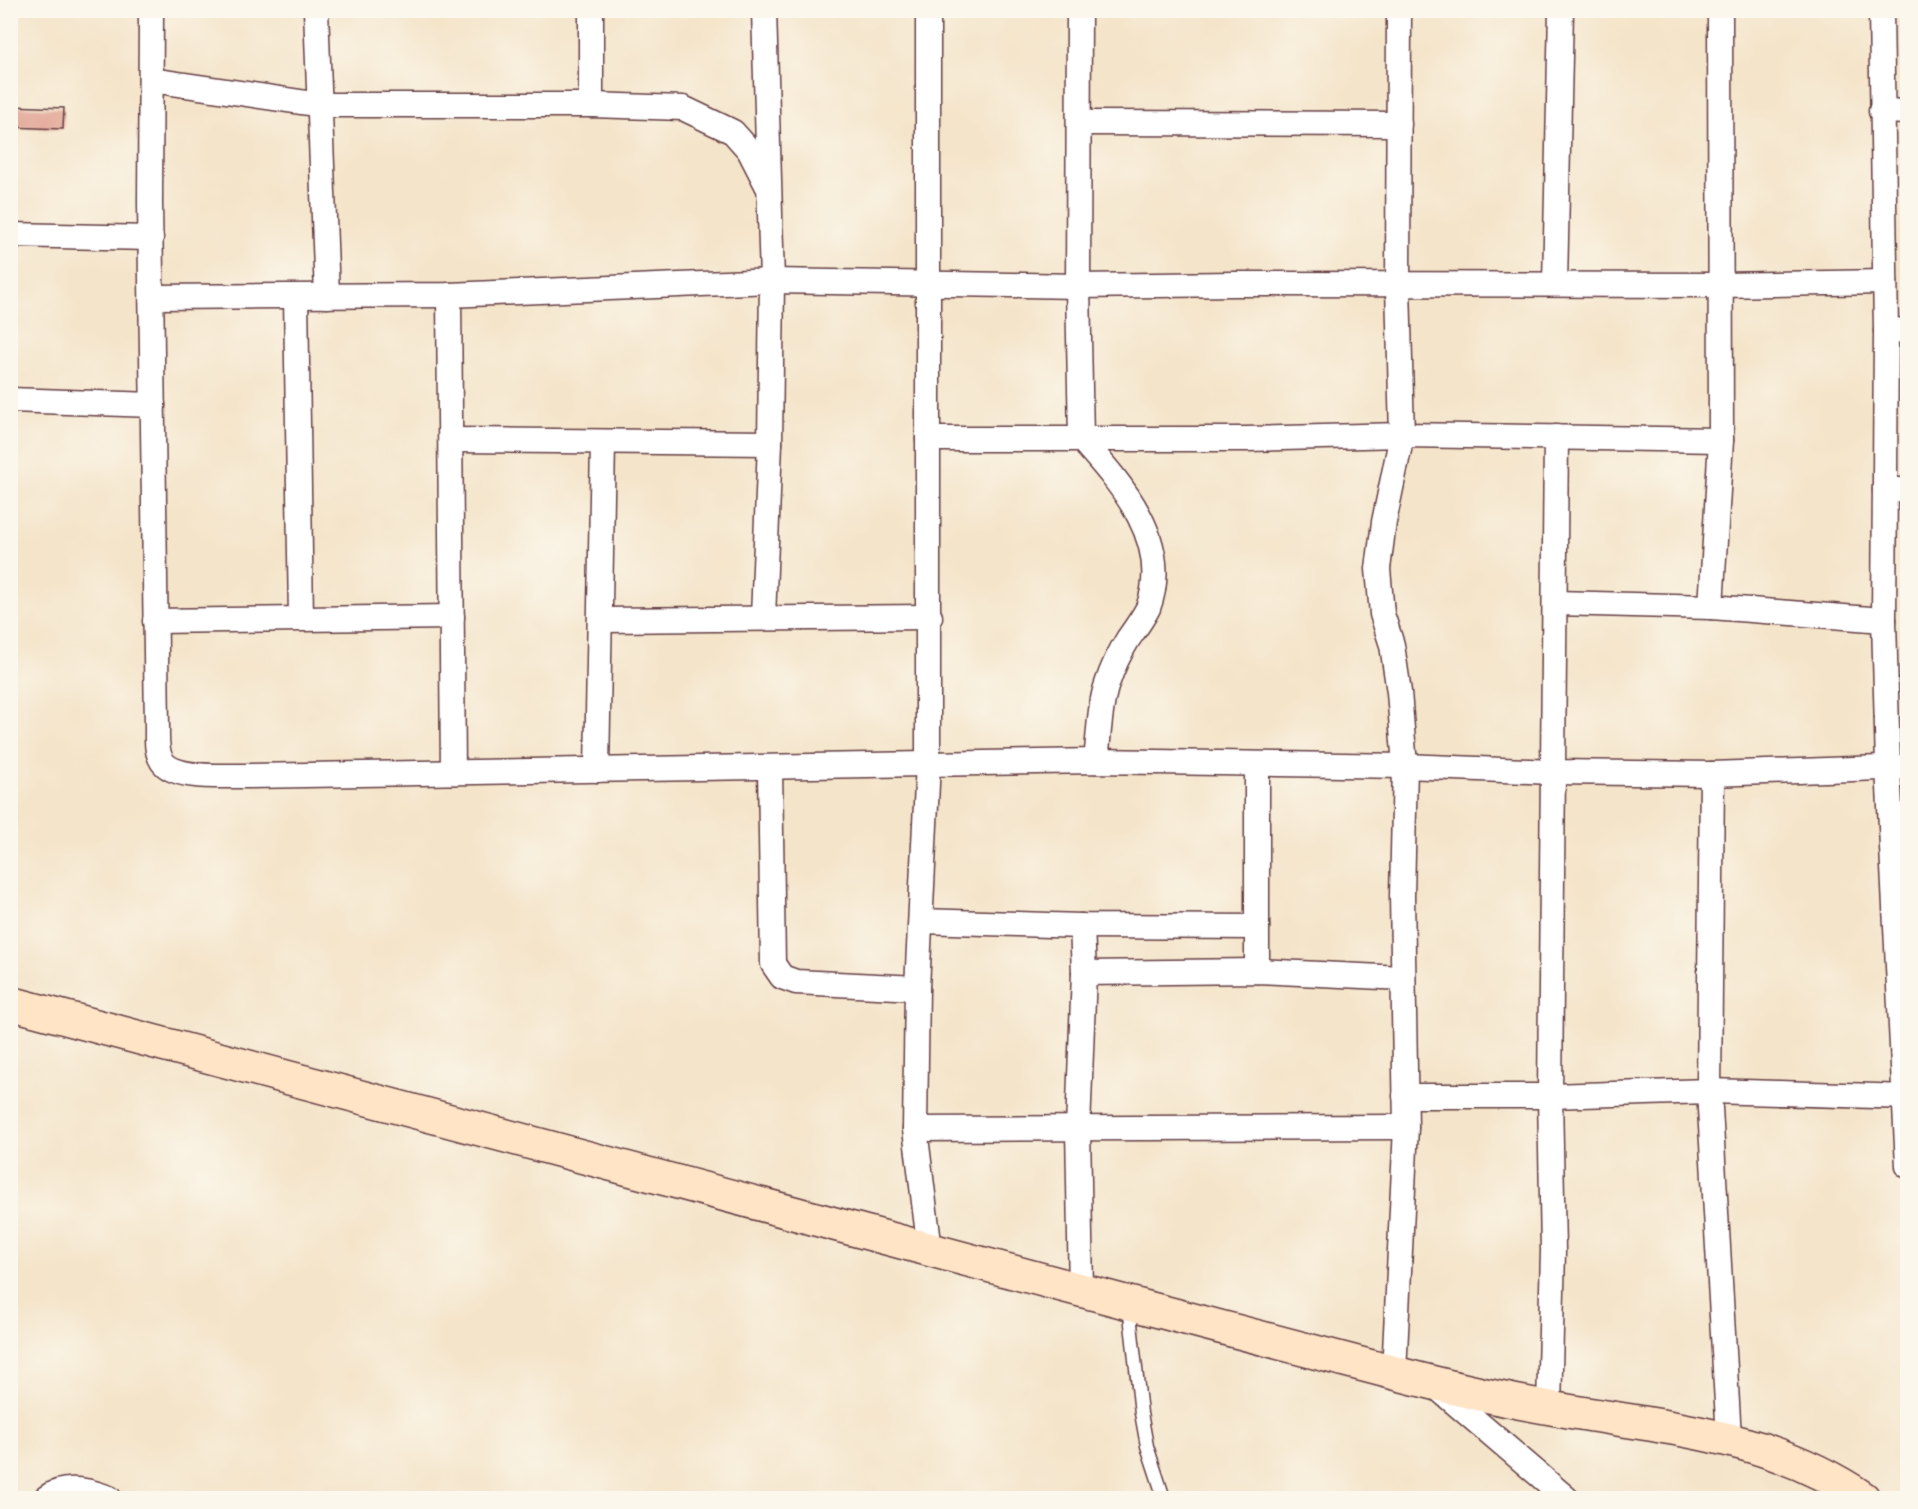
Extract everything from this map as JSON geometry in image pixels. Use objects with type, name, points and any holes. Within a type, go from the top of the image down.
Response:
[{"type":"main road","points":[[10,1003],[930,1251],[1394,1373],[1549,1408],[1729,1438],[1800,1462],[1839,1482],[1863,1498]]},
{"type":"street","points":[[151,10],[151,238],[157,749],[162,762],[174,770],[188,775],[250,776],[1096,761],[1712,774],[1898,767]]},
{"type":"street","points":[[316,10],[327,296]]},
{"type":"street","points":[[591,10],[591,105]]},
{"type":"street","points":[[763,618],[770,443],[772,281],[767,185],[764,10]]},
{"type":"street","points":[[928,10],[926,284],[930,617],[928,763],[917,988],[915,1129],[930,1251]]},
{"type":"street","points":[[1079,10],[1078,286],[1081,439],[1120,483],[1137,508],[1149,541],[1154,564],[1147,609],[1126,642],[1106,686],[1096,761]]},
{"type":"street","points":[[1394,1373],[1406,1127],[1403,978],[1405,766],[1399,692],[1392,645],[1382,614],[1378,569],[1384,522],[1402,435],[1398,286],[1399,10]]},
{"type":"street","points":[[1555,284],[1561,10]]},
{"type":"street","points":[[1711,607],[1721,440],[1720,10]]},
{"type":"street","points":[[1881,10],[1885,282],[1897,330],[1896,490],[1884,620],[1898,767],[1908,1166]]},
{"type":"street","points":[[151,80],[321,105],[591,105],[683,108],[711,119],[733,132],[749,150],[767,185]]},
{"type":"street","points":[[1881,111],[1908,112]]},
{"type":"street","points":[[1080,123],[1399,124]]},
{"type":"street","points":[[10,235],[151,238]]},
{"type":"street","points":[[152,297],[449,295],[772,281],[1078,286],[1721,285],[1885,282]]},
{"type":"street","points":[[449,295],[453,772]]},
{"type":"street","points":[[296,297],[301,618]]},
{"type":"street","points":[[10,400],[153,405]]},
{"type":"street","points":[[928,439],[1247,440],[1402,435],[1721,440]]},
{"type":"street","points":[[1549,1408],[1553,1251],[1550,1096],[1556,437]]},
{"type":"street","points":[[451,440],[770,443]]},
{"type":"street","points":[[597,770],[603,442]]},
{"type":"street","points":[[1555,603],[1711,607],[1884,620]]},
{"type":"street","points":[[155,621],[452,617]]},
{"type":"street","points":[[601,620],[930,617]]},
{"type":"street","points":[[1257,765],[1257,971]]},
{"type":"street","points":[[771,768],[774,964],[782,977],[796,982],[917,988]]},
{"type":"street","points":[[1712,774],[1708,1091],[1729,1438]]},
{"type":"street","points":[[921,921],[1082,927],[1257,927]]},
{"type":"street","points":[[1081,1290],[1078,1129],[1084,973],[1082,927]]},
{"type":"street","points":[[1084,973],[1257,971],[1403,978]]},
{"type":"street","points":[[1405,1096],[1550,1096],[1708,1091],[1906,1097]]},
{"type":"street","points":[[915,1129],[1406,1127]]},
{"type":"street","points":[[1431,1382],[1566,1498]]},
{"type":"street","points":[[46,1498],[67,1490],[79,1489],[109,1498]]},
{"type":"lane","points":[[1129,1304],[1141,1413],[1147,1446],[1164,1498]]},
{"type":"building","points":[[10,106],[64,108],[63,129],[10,127]]}]
